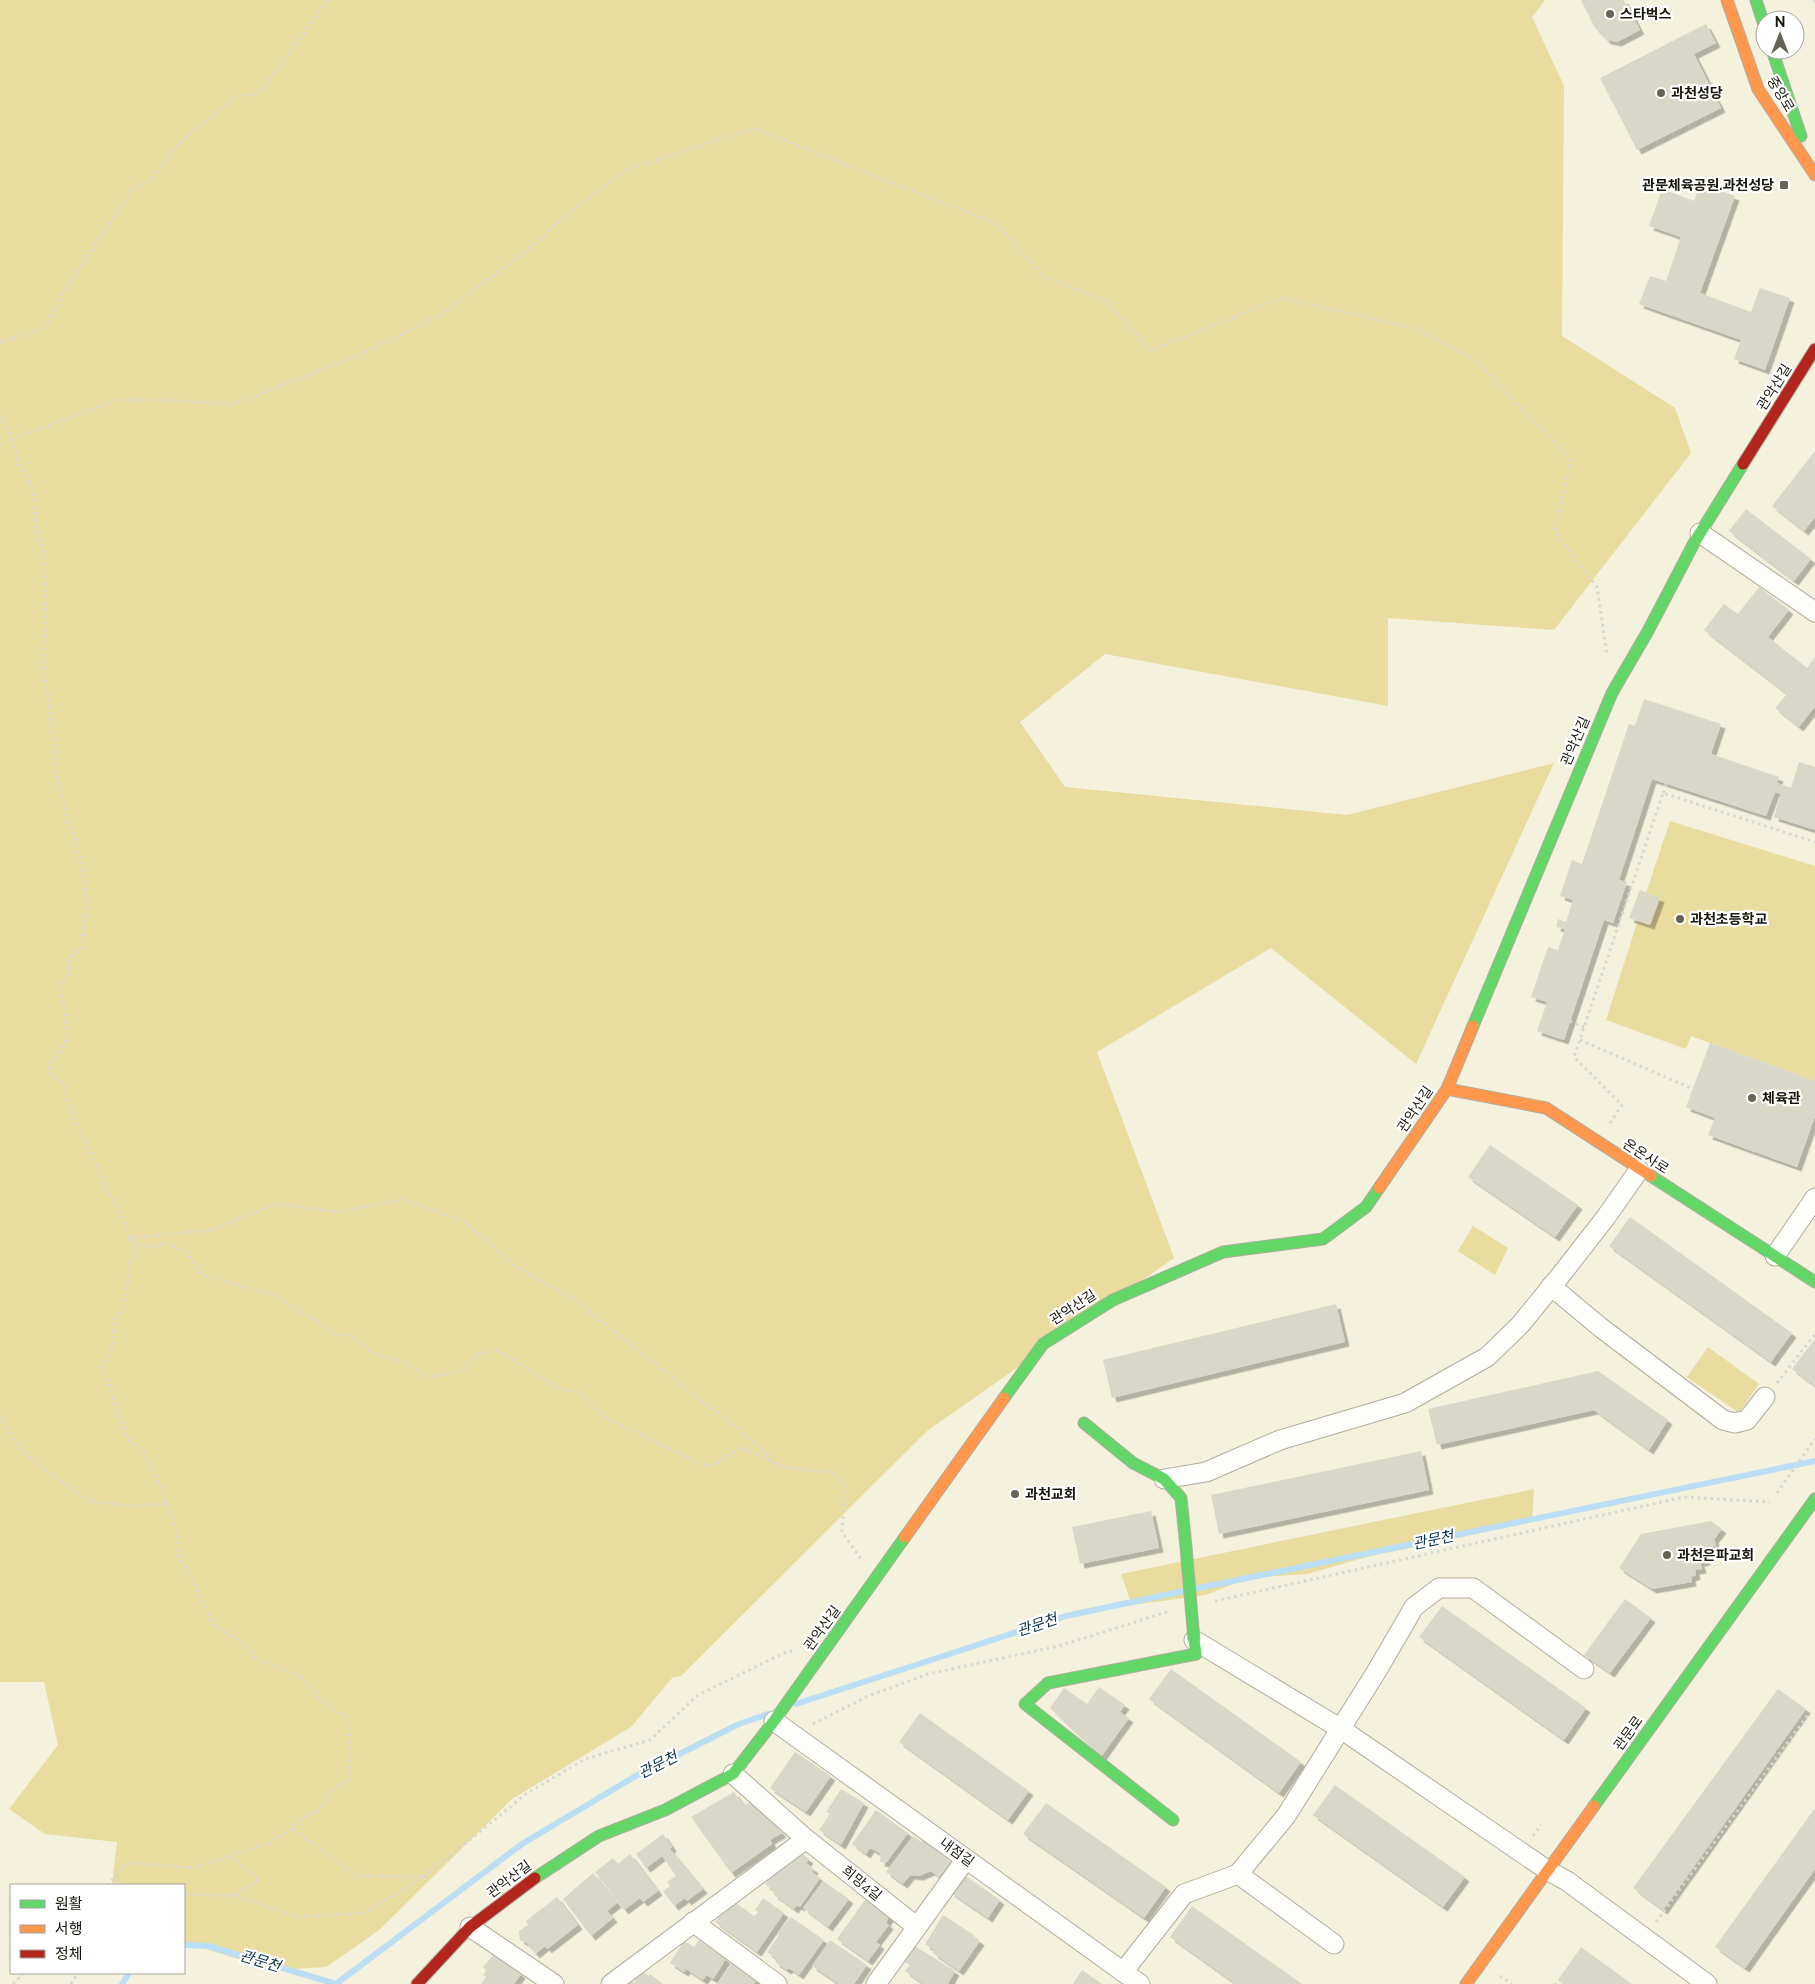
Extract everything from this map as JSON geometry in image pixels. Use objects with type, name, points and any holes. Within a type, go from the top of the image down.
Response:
[{"type":"street","name":"중앙로","points":[[1727,0],[1758,89],[1814,173]]},
{"type":"street","name":"중앙로","points":[[1775,60],[1814,173]]},
{"type":"street","name":"관악산길","points":[[417,1984],[470,1928],[532,1880],[599,1836],[665,1810],[733,1774],[812,1668],[1043,1344],[1113,1300],[1223,1252],[1323,1239],[1366,1207],[1446,1090],[1612,693],[1648,631],[1700,533],[1815,349]]},
{"type":"street","points":[[1700,533],[1815,612]]},
{"type":"street","name":"온온사로","points":[[1446,1090],[1546,1108],[1639,1170],[1815,1282]]},
{"type":"street","points":[[1164,1480],[1206,1472],[1280,1440],[1405,1403],[1487,1357],[1520,1325],[1606,1217],[1639,1170]]},
{"type":"street","points":[[1775,1256],[1815,1198]]},
{"type":"street","points":[[1551,1286],[1600,1327],[1723,1420],[1735,1422],[1747,1420],[1766,1397]]},
{"type":"street","points":[[1084,1423],[1133,1463],[1164,1480],[1181,1498],[1196,1654],[1048,1682],[1025,1704],[1173,1820]]},
{"type":"street","name":"관문로","points":[[1466,1984],[1815,1499]]},
{"type":"street","points":[[1123,1972],[1184,1894],[1238,1874],[1286,1816],[1414,1607],[1439,1588],[1473,1588],[1584,1669]]},
{"type":"street","points":[[1194,1640],[1341,1729],[1547,1870],[1567,1881],[1707,1984]]},
{"type":"street","name":"내점길","points":[[775,1719],[793,1734],[1140,1984]]},
{"type":"street","name":"희망4길","points":[[733,1774],[806,1839],[917,1927]]},
{"type":"street","points":[[611,1984],[806,1839]]},
{"type":"street","points":[[876,1984],[966,1859]]},
{"type":"street","points":[[1238,1874],[1334,1944]]},
{"type":"street","points":[[693,1922],[777,1984]]},
{"type":"street","points":[[470,1928],[554,1984]]},
{"type":"path","points":[[0,342],[43,329],[58,307],[62,294],[134,188],[150,181],[178,144],[237,96],[255,94],[264,87],[328,0]]},
{"type":"path","points":[[12,439],[118,400],[162,400],[234,404],[358,356],[446,312],[523,254],[575,208],[627,170],[754,128],[999,225],[1044,277],[1108,302],[1150,351],[1282,298],[1416,329],[1475,360],[1571,459],[1555,532],[1597,587],[1612,693]]},
{"type":"path","points":[[0,415],[12,439],[20,466],[31,484],[35,504],[36,528],[44,554],[46,628],[43,664],[57,760],[56,773],[64,801],[67,821],[76,840],[76,851],[83,864],[87,901],[82,948],[70,958],[69,974],[59,984],[65,1006],[64,1046],[50,1061],[49,1072],[63,1084],[74,1119],[102,1174],[106,1190],[117,1205],[138,1256],[129,1264],[126,1299],[113,1326],[115,1342],[103,1367],[127,1439],[143,1451],[167,1503],[177,1531],[180,1559],[192,1578],[214,1625],[240,1641],[258,1658],[304,1678],[322,1701],[348,1719],[351,1752],[348,1782],[336,1787],[318,1811],[298,1820],[294,1829],[271,1842],[194,1868],[128,1863],[108,1884]]},
{"type":"path","points":[[1610,1124],[1622,1104],[1574,1056],[1667,783]]},
{"type":"path","points":[[1663,793],[1815,842]]},
{"type":"path","points":[[1570,1022],[1584,1027]]},
{"type":"path","points":[[1580,1040],[1693,1090]]},
{"type":"path","points":[[130,1238],[212,1230],[275,1204],[339,1212],[403,1199],[466,1222],[516,1268],[576,1300],[734,1425],[782,1467]]},
{"type":"path","points":[[130,1238],[146,1248],[168,1243],[186,1252],[204,1276],[278,1296],[336,1334],[353,1336],[373,1353],[408,1363],[426,1377],[460,1372],[477,1355],[497,1350],[559,1388],[580,1393],[606,1418],[686,1456],[698,1465],[713,1466],[742,1447],[782,1467],[834,1473],[845,1483],[842,1532],[862,1560],[879,1573]]},
{"type":"path","points":[[1766,1397],[1815,1334]]},
{"type":"path","points":[[0,1416],[13,1440],[37,1463],[89,1501],[134,1506],[167,1503]]},
{"type":"path","points":[[1777,1493],[1814,1440]]},
{"type":"path","points":[[1207,1603],[1684,1497],[1770,1502]]},
{"type":"path","points":[[793,1734],[868,1696],[928,1674],[1059,1646],[1168,1612]]},
{"type":"path","points":[[185,1894],[236,1896],[300,1917],[365,1914],[424,1877],[526,1794],[585,1760],[650,1740],[698,1695],[786,1652],[824,1651]]},
{"type":"path","points":[[1651,1928],[1810,1712]]},
{"type":"path","points":[[294,1829],[357,1876],[424,1877]]},
{"type":"path","points":[[228,1897],[260,1880],[231,1856]]},
{"type":"path","points":[[14,1984],[23,1974]]},
{"type":"path","points":[[1500,1976],[1512,1984]]},
{"type":"shaded area","points":[[0,0],[1545,0],[1532,17],[1564,86],[1562,336],[1675,408],[1691,453],[1554,630],[1388,618],[1388,706],[1105,654],[1020,722],[1065,787],[1347,815],[1554,763],[1416,1064],[1271,948],[1097,1052],[1174,1258],[927,1431],[681,1676],[673,1677],[631,1727],[512,1799],[378,1931],[326,1967],[273,1970],[185,1942],[185,1884],[112,1884],[117,1842],[45,1834],[9,1809],[58,1745],[44,1682],[0,1682]]},
{"type":"shaded area","points":[[1670,821],[1815,866],[1815,1081],[1691,1036],[1686,1049],[1606,1020],[1638,920],[1660,898],[1646,893]]},
{"type":"shaded area","points":[[1473,1226],[1508,1248],[1495,1275],[1458,1251]]},
{"type":"shaded area","points":[[1708,1347],[1759,1384],[1739,1413],[1687,1377]]},
{"type":"shaded area","points":[[1534,1489],[1532,1522],[1367,1557],[1307,1574],[1248,1578],[1206,1595],[1132,1605],[1121,1574]]},
{"type":"building","name":"스타벅스","points":[[1581,0],[1624,0],[1640,30],[1617,42],[1607,40],[1595,28]]},
{"type":"building","name":"과천성당","points":[[1706,24],[1716,43],[1694,54],[1721,108],[1637,150],[1600,78]]},
{"type":"building","points":[[1700,184],[1735,196],[1700,293],[1751,312],[1760,288],[1790,298],[1765,370],[1734,359],[1741,340],[1639,304],[1650,276],[1666,281],[1681,237],[1649,226],[1662,189],[1694,201]]},
{"type":"building","points":[[1815,451],[1815,517],[1804,531],[1772,506]]},
{"type":"building","points":[[1746,509],[1811,559],[1794,581],[1729,531]]},
{"type":"building","points":[[1759,587],[1789,610],[1768,637],[1807,668],[1815,657],[1815,706],[1799,727],[1775,708],[1787,694],[1704,630],[1724,604],[1738,614]]},
{"type":"building","points":[[1644,699],[1721,724],[1711,754],[1779,777],[1777,783],[1791,788],[1799,762],[1815,767],[1815,830],[1774,817],[1781,794],[1775,792],[1766,816],[1652,779],[1619,880],[1627,882],[1613,923],[1604,920],[1564,1040],[1537,1031],[1547,1002],[1531,997],[1548,947],[1558,950],[1565,929],[1556,927],[1558,919],[1566,922],[1573,900],[1560,896],[1572,860],[1582,864],[1629,724],[1635,726]]},
{"type":"building","points":[[1640,890],[1660,898],[1650,925],[1629,918]]},
{"type":"building","name":"체육관","points":[[1710,1043],[1815,1081],[1815,1116],[1797,1167],[1708,1135],[1715,1118],[1686,1107]]},
{"type":"building","points":[[1490,1145],[1578,1205],[1555,1237],[1468,1177]]},
{"type":"building","points":[[1630,1217],[1792,1333],[1771,1362],[1609,1246]]},
{"type":"building","points":[[1336,1304],[1345,1342],[1112,1398],[1103,1360]]},
{"type":"building","points":[[1815,1339],[1815,1386],[1792,1369]]},
{"type":"building","points":[[1598,1371],[1668,1420],[1649,1450],[1594,1410],[1437,1445],[1428,1409]]},
{"type":"building","points":[[1421,1451],[1429,1490],[1219,1534],[1211,1495]]},
{"type":"building","points":[[1151,1511],[1159,1548],[1080,1564],[1072,1527]]},
{"type":"building","name":"과천은파교회","points":[[1711,1521],[1722,1529],[1714,1539],[1716,1546],[1708,1547],[1709,1555],[1704,1556],[1706,1561],[1700,1562],[1702,1569],[1695,1570],[1696,1575],[1691,1577],[1692,1582],[1652,1589],[1619,1568],[1641,1534]]},
{"type":"building","points":[[1625,1599],[1651,1618],[1610,1673],[1584,1655]]},
{"type":"building","points":[[1442,1606],[1586,1708],[1564,1740],[1419,1637]]},
{"type":"building","points":[[1171,1669],[1301,1762],[1279,1793],[1149,1699]]},
{"type":"building","points":[[1099,1687],[1125,1705],[1120,1712],[1129,1718],[1101,1757],[1050,1708],[1064,1688],[1087,1704]]},
{"type":"building","points":[[1778,1689],[1806,1709],[1663,1910],[1633,1888]]},
{"type":"building","points":[[920,1713],[1029,1791],[1008,1820],[899,1742]]},
{"type":"building","points":[[795,1752],[831,1776],[806,1812],[770,1788]]},
{"type":"building","points":[[1335,1785],[1465,1877],[1443,1907],[1313,1815]]},
{"type":"building","points":[[841,1789],[864,1803],[841,1845],[819,1830],[830,1814],[826,1812]]},
{"type":"building","points":[[734,1792],[744,1806],[751,1801],[782,1833],[770,1840],[772,1844],[731,1873],[691,1817]]},
{"type":"building","points":[[1046,1803],[1166,1887],[1144,1918],[1023,1834]]},
{"type":"building","points":[[1815,1808],[1815,1869],[1745,1968],[1715,1947]]},
{"type":"building","points":[[876,1810],[908,1833],[886,1863],[880,1862],[881,1854],[870,1848],[866,1854],[852,1844]]},
{"type":"building","points":[[663,1834],[672,1847],[670,1849],[703,1889],[687,1901],[685,1898],[674,1906],[663,1891],[670,1886],[667,1882],[676,1876],[662,1856],[646,1868],[636,1854]]},
{"type":"building","points":[[913,1836],[921,1842],[923,1840],[951,1862],[939,1877],[931,1871],[919,1876],[910,1875],[903,1884],[886,1872]]},
{"type":"building","points":[[799,1852],[809,1859],[806,1863],[814,1869],[812,1872],[820,1878],[800,1907],[797,1905],[794,1909],[773,1894],[775,1892],[765,1884],[777,1867],[785,1863],[789,1865]]},
{"type":"building","points":[[630,1854],[658,1891],[643,1902],[640,1898],[624,1910],[595,1872],[613,1858],[618,1864]]},
{"type":"building","points":[[593,1873],[617,1903],[607,1911],[613,1918],[591,1936],[563,1899]]},
{"type":"building","points":[[963,1874],[1000,1900],[988,1918],[950,1892]]},
{"type":"building","points":[[823,1881],[849,1899],[828,1927],[803,1908]]},
{"type":"building","points":[[557,1897],[578,1925],[547,1949],[545,1946],[535,1954],[527,1943],[520,1940],[519,1931],[528,1925],[526,1921]]},
{"type":"building","points":[[867,1897],[891,1915],[886,1922],[889,1925],[876,1942],[880,1945],[868,1961],[837,1939]]},
{"type":"building","points":[[763,1898],[784,1913],[757,1952],[715,1922],[728,1904],[731,1907],[735,1902],[754,1916],[758,1912],[755,1910]]},
{"type":"building","points":[[1192,1906],[1302,1984],[1236,1984],[1170,1937]]},
{"type":"building","points":[[943,1915],[980,1941],[959,1971],[933,1953],[934,1950],[925,1944]]},
{"type":"building","points":[[791,1917],[824,1940],[799,1975],[775,1962],[777,1959],[767,1952],[779,1935],[777,1934]]},
{"type":"building","points":[[699,1940],[726,1959],[713,1979],[707,1975],[703,1980],[686,1969],[684,1972],[670,1963],[684,1941],[694,1947]]},
{"type":"building","points":[[830,1940],[867,1965],[854,1984],[839,1984],[812,1966]]},
{"type":"building","points":[[915,1946],[955,1971],[948,1984],[924,1984],[905,1971],[910,1965],[905,1962]]},
{"type":"building","points":[[1581,1947],[1632,1984],[1563,1984],[1558,1980]]},
{"type":"building","points":[[494,1954],[521,1974],[514,1984],[481,1984],[486,1977],[483,1975],[486,1970],[483,1967]]},
{"type":"building","points":[[732,1963],[756,1980],[754,1984],[717,1984]]},
{"type":"building","points":[[1082,1970],[1102,1984],[1073,1984]]},
{"type":"building","points":[[643,1971],[663,1984],[626,1984],[630,1979],[635,1983],[635,1976]]},
{"type":"waterway","name":"관문천","points":[[1194,1589],[1815,1461]]},
{"type":"waterway","name":"관문천","points":[[796,1704],[1066,1616],[1184,1591]]},
{"type":"waterway","name":"관문천","points":[[336,1984],[522,1844],[634,1777],[739,1724],[768,1714]]},
{"type":"waterway","name":"관문천","points":[[185,1945],[208,1946],[336,1984]]},
{"type":"waterway","name":"관문천","points":[[122,1984],[128,1974]]},
{"type":"traffic: fast","points":[[1756,0],[1759,10]]},
{"type":"traffic: fast","points":[[1775,60],[1801,136]]},
{"type":"traffic: fast","points":[[1473,1026],[1612,693],[1648,631],[1694,543],[1743,464]]},
{"type":"traffic: fast","points":[[1651,1176],[1815,1282]]},
{"type":"traffic: fast","points":[[1004,1398],[1043,1344],[1113,1300],[1223,1252],[1323,1239],[1366,1207],[1379,1188]]},
{"type":"traffic: fast","points":[[1084,1423],[1133,1463],[1164,1479],[1181,1498],[1186,1547]]},
{"type":"traffic: fast","points":[[1594,1806],[1815,1499]]},
{"type":"traffic: fast","points":[[535,1878],[599,1836],[665,1810],[733,1774],[774,1721],[905,1537]]},
{"type":"traffic: fast","points":[[1186,1547],[1194,1640]]},
{"type":"traffic: fast","points":[[1173,1820],[1025,1704],[1048,1683],[1196,1654],[1194,1640]]},
{"type":"traffic: slow","points":[[1727,0],[1758,89],[1815,175]]},
{"type":"traffic: slow","points":[[1379,1188],[1447,1089],[1473,1026]]},
{"type":"traffic: slow","points":[[1447,1089],[1546,1108],[1651,1176]]},
{"type":"traffic: slow","points":[[905,1537],[1004,1398]]},
{"type":"traffic: slow","points":[[1466,1984],[1594,1806]]},
{"type":"traffic: jam","points":[[1743,464],[1815,349]]},
{"type":"traffic: jam","points":[[417,1984],[470,1927],[535,1878]]},
{"type":"place","name":"스타벅스","points":[[1610,14]]},
{"type":"place","name":"과천성당","points":[[1661,93]]},
{"type":"place","name":"관문체육공원.과천성당","points":[[1784,185]]},
{"type":"place","name":"과천초등학교","points":[[1680,919]]},
{"type":"place","name":"체육관","points":[[1752,1098]]},
{"type":"place","name":"과천교회","points":[[1015,1494]]},
{"type":"place","name":"과천은파교회","points":[[1667,1555]]}]
